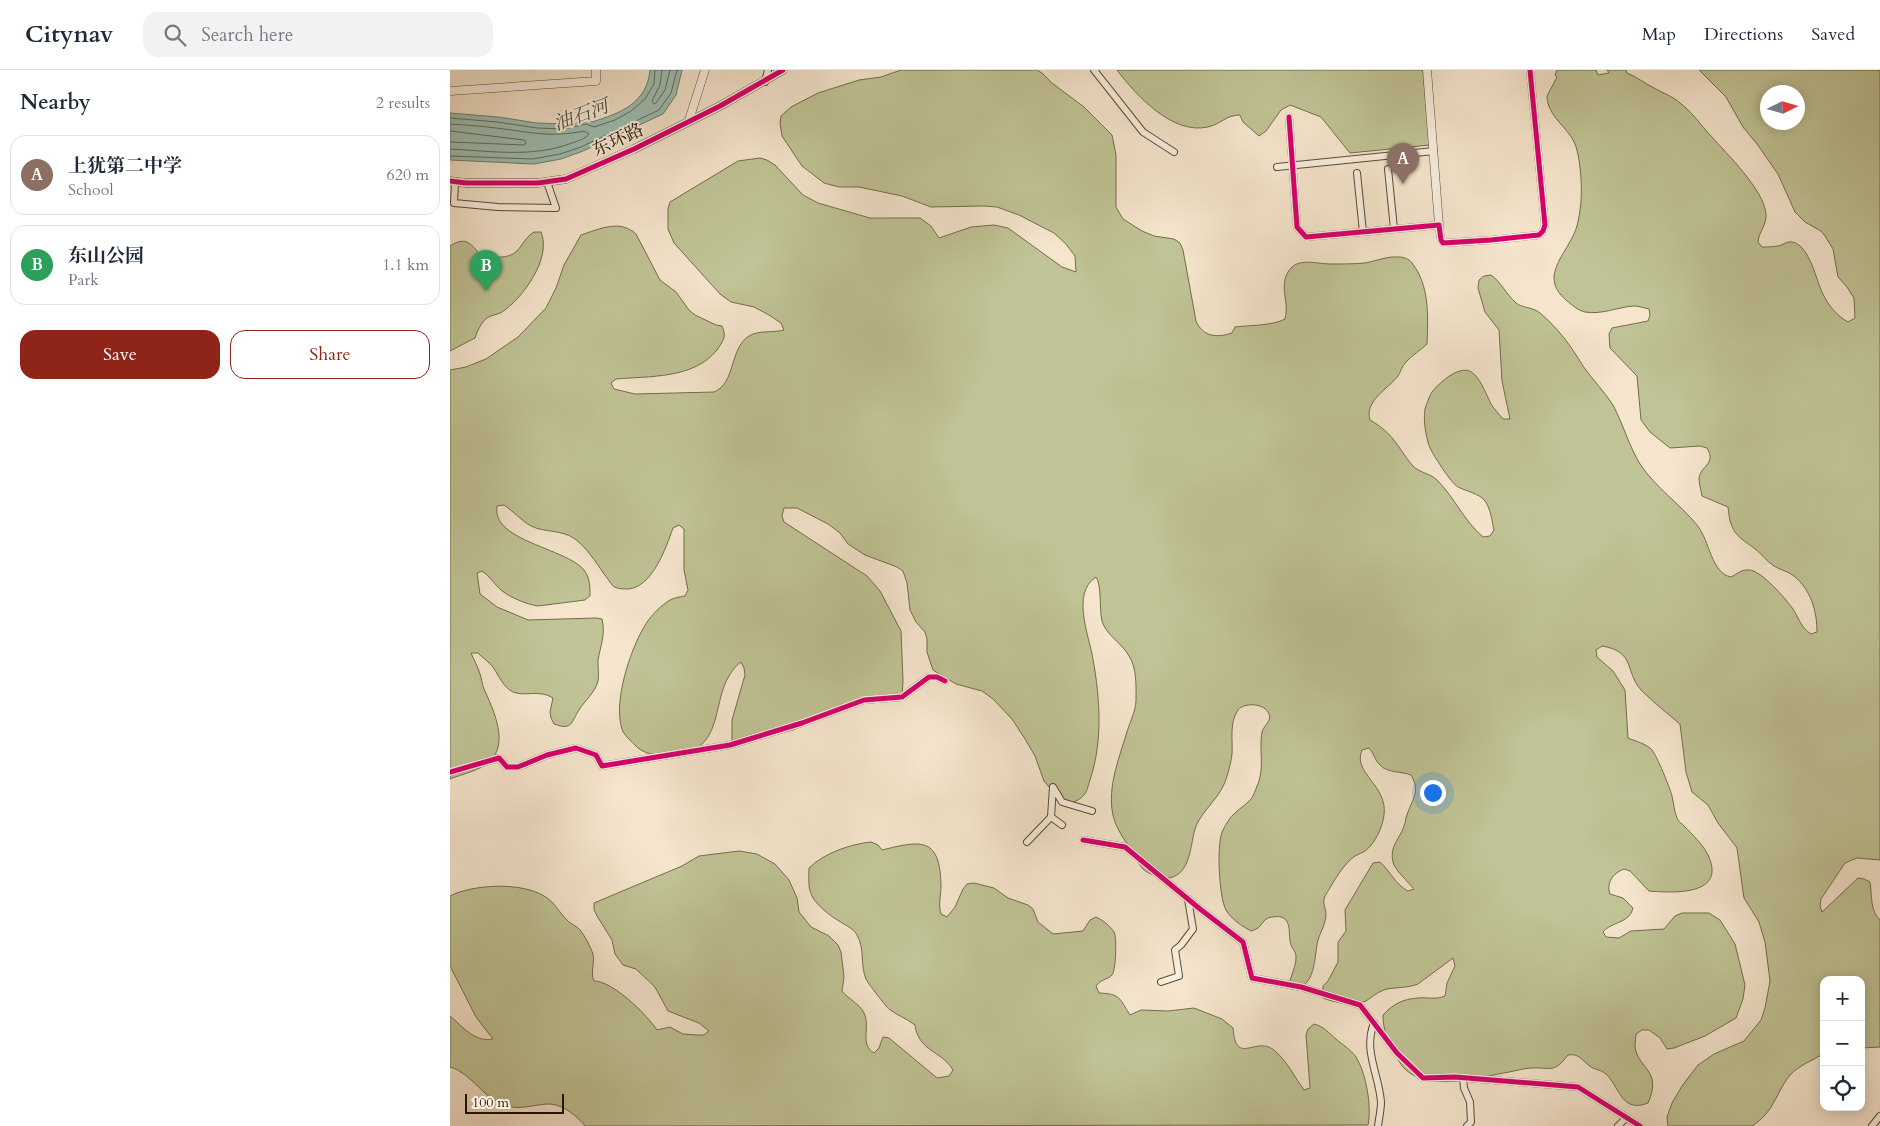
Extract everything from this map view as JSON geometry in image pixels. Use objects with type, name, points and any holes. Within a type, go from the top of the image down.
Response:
[{"type":"street","points":[[450,91],[596,81],[596,70]]},
{"type":"street","points":[[689,120],[705,70]]},
{"type":"street","points":[[765,82],[768,70]]},
{"type":"street","name":"东环路","points":[[452,182],[547,182],[566,179],[634,149],[720,106],[783,70]]},
{"type":"street","points":[[1094,70],[1143,132],[1174,152]]},
{"type":"street","points":[[1426,70],[1439,225],[1443,243],[1539,235],[1543,231],[1545,225],[1530,70]]},
{"type":"street","points":[[1289,117],[1297,226],[1306,238],[1439,225]]},
{"type":"street","points":[[1277,167],[1434,151]]},
{"type":"street","points":[[1388,169],[1394,229]]},
{"type":"street","points":[[1357,173],[1363,232]]},
{"type":"street","points":[[452,182],[454,203],[556,208],[547,182]]},
{"type":"street","points":[[450,772],[499,758],[507,767],[518,767],[547,755],[576,748],[596,755],[602,766],[730,745],[802,723],[864,700],[902,697],[930,677],[937,677],[945,681]]},
{"type":"street","points":[[1027,842],[1051,817],[1053,787],[1062,802],[1092,811]]},
{"type":"street","points":[[1051,817],[1062,825]]},
{"type":"street","points":[[1083,840],[1125,847],[1243,942],[1252,978],[1301,987],[1360,1005],[1397,1053],[1423,1078],[1463,1078],[1578,1087],[1640,1126]]},
{"type":"street","points":[[1160,982],[1179,976],[1175,950],[1193,928],[1188,899]]},
{"type":"street","points":[[1374,1024],[1369,1036],[1372,1066],[1381,1104],[1378,1126]]},
{"type":"street","points":[[1463,1078],[1464,1088],[1470,1102],[1471,1122],[1467,1126]]},
{"type":"street","points":[[1872,1126],[1880,1116]]},
{"type":"street","points":[[1618,1126],[1626,1118]]},
{"type":"green space","points":[[901,70],[1037,70],[1042,73],[1084,107],[1112,135],[1116,155],[1116,207],[1123,219],[1142,231],[1154,236],[1174,239],[1180,243],[1183,250],[1196,321],[1202,330],[1211,335],[1226,335],[1232,333],[1235,327],[1267,324],[1285,319],[1285,280],[1291,268],[1299,263],[1361,263],[1395,257],[1403,257],[1409,260],[1418,272],[1425,292],[1427,302],[1427,344],[1406,362],[1394,381],[1374,401],[1370,407],[1370,420],[1390,435],[1415,468],[1437,480],[1470,524],[1483,537],[1490,536],[1494,530],[1487,504],[1480,496],[1458,487],[1444,470],[1429,446],[1424,414],[1432,392],[1451,375],[1464,370],[1477,377],[1491,404],[1503,419],[1510,419],[1502,381],[1499,330],[1485,312],[1478,288],[1479,280],[1484,276],[1491,275],[1516,303],[1540,313],[1564,338],[1613,405],[1633,450],[1646,473],[1697,525],[1719,569],[1731,577],[1746,570],[1754,571],[1760,575],[1785,599],[1802,626],[1811,634],[1817,632],[1816,616],[1812,601],[1805,588],[1794,576],[1771,564],[1757,550],[1738,536],[1733,530],[1728,507],[1702,496],[1699,479],[1700,474],[1709,462],[1710,454],[1707,448],[1700,446],[1670,448],[1650,432],[1641,420],[1637,376],[1610,348],[1609,334],[1612,328],[1648,321],[1649,309],[1634,306],[1591,313],[1585,312],[1566,300],[1558,291],[1554,282],[1555,273],[1577,226],[1581,202],[1581,178],[1575,144],[1550,110],[1547,96],[1557,77],[1555,75],[1557,70],[1596,70],[1598,75],[1609,73],[1607,70],[1626,70],[1627,73],[1671,96],[1693,115],[1735,162],[1759,194],[1764,204],[1766,218],[1758,242],[1762,247],[1778,246],[1790,242],[1798,245],[1808,256],[1827,302],[1848,322],[1855,318],[1854,298],[1838,277],[1833,249],[1821,231],[1805,222],[1795,212],[1778,174],[1743,127],[1726,97],[1699,70],[1880,70],[1880,860],[1857,858],[1845,863],[1821,899],[1820,906],[1822,912],[1858,878],[1870,882],[1874,912],[1880,920],[1880,1047],[1865,1048],[1865,976],[1820,976],[1820,1055],[1790,1075],[1766,1114],[1760,1120],[1752,1126],[1668,1126],[1667,1117],[1672,1103],[1698,1065],[1714,1054],[1744,1041],[1761,1020],[1770,981],[1765,942],[1759,922],[1744,898],[1737,848],[1718,823],[1708,805],[1692,792],[1686,772],[1680,724],[1641,690],[1625,657],[1613,649],[1602,646],[1596,650],[1597,657],[1613,671],[1625,690],[1628,738],[1647,746],[1654,753],[1671,792],[1678,820],[1703,847],[1712,867],[1711,877],[1705,884],[1696,889],[1672,892],[1649,891],[1630,871],[1624,869],[1620,871],[1611,879],[1609,886],[1610,894],[1623,898],[1633,908],[1628,917],[1603,932],[1606,937],[1619,938],[1631,931],[1664,929],[1675,916],[1682,913],[1709,913],[1720,920],[1735,944],[1745,985],[1743,999],[1736,1018],[1705,1036],[1667,1049],[1660,1038],[1649,1030],[1642,1030],[1636,1034],[1635,1046],[1637,1054],[1648,1070],[1653,1083],[1648,1103],[1640,1105],[1628,1103],[1606,1074],[1591,1067],[1575,1055],[1568,1055],[1559,1065],[1552,1068],[1526,1068],[1456,1081],[1441,1082],[1428,1080],[1416,1077],[1406,1070],[1388,1040],[1383,1015],[1403,1001],[1445,996],[1447,983],[1455,966],[1453,958],[1418,984],[1384,990],[1362,1003],[1345,1003],[1323,998],[1323,986],[1328,981],[1338,962],[1338,942],[1346,931],[1345,910],[1373,863],[1380,862],[1397,882],[1408,891],[1414,889],[1396,868],[1393,862],[1392,851],[1405,825],[1406,816],[1415,795],[1414,781],[1411,775],[1383,768],[1369,748],[1362,750],[1360,758],[1362,766],[1381,795],[1384,805],[1382,824],[1369,848],[1348,862],[1325,896],[1326,917],[1318,940],[1313,970],[1310,978],[1301,987],[1293,989],[1289,984],[1296,956],[1290,943],[1287,922],[1280,917],[1268,918],[1258,928],[1251,931],[1237,922],[1226,910],[1220,883],[1219,857],[1221,836],[1231,816],[1251,799],[1259,781],[1262,732],[1270,716],[1267,710],[1259,706],[1249,705],[1241,707],[1235,715],[1232,726],[1232,757],[1226,779],[1219,793],[1196,826],[1189,856],[1182,870],[1177,875],[1169,878],[1159,877],[1145,871],[1140,866],[1116,824],[1111,798],[1117,766],[1136,704],[1135,672],[1132,661],[1126,651],[1104,626],[1101,616],[1099,586],[1096,577],[1084,593],[1083,604],[1099,705],[1099,735],[1094,765],[1086,791],[1081,798],[1069,805],[1062,802],[1044,781],[1035,756],[1025,739],[1012,719],[993,699],[982,691],[956,684],[933,670],[927,652],[925,632],[916,622],[910,610],[907,583],[903,571],[865,555],[848,544],[840,533],[828,524],[797,508],[784,508],[782,516],[784,522],[867,576],[880,591],[901,631],[902,695],[836,708],[793,730],[737,744],[732,741],[732,720],[745,675],[741,662],[733,670],[724,686],[716,718],[707,738],[701,745],[691,751],[663,755],[650,754],[641,750],[627,737],[622,729],[620,718],[621,691],[633,649],[646,624],[664,604],[685,596],[688,590],[684,570],[684,529],[679,525],[673,528],[657,565],[645,581],[637,587],[620,589],[613,586],[591,555],[575,539],[564,534],[531,526],[504,505],[497,506],[498,518],[506,528],[517,536],[575,562],[584,570],[589,579],[590,596],[585,600],[533,605],[505,593],[482,571],[477,573],[480,594],[497,607],[528,620],[602,619],[603,635],[598,661],[598,681],[595,689],[581,706],[571,724],[560,726],[554,724],[551,718],[550,712],[553,698],[537,693],[522,694],[513,692],[504,684],[490,663],[478,653],[471,653],[498,726],[498,746],[495,755],[485,765],[450,779],[450,370],[466,367],[486,359],[518,337],[546,308],[556,288],[564,265],[581,235],[616,226],[630,229],[636,234],[660,280],[676,292],[695,315],[722,326],[724,339],[721,344],[707,359],[696,366],[670,374],[616,379],[611,383],[614,389],[635,394],[714,392],[721,388],[726,381],[738,349],[749,336],[757,333],[784,330],[781,323],[769,315],[754,307],[731,302],[720,294],[674,243],[668,229],[670,202],[738,161],[760,158],[767,160],[775,165],[803,195],[818,203],[870,218],[920,218],[931,226],[939,238],[971,227],[994,225],[1008,228],[1062,267],[1076,272],[1075,256],[1066,244],[1054,233],[1019,215],[997,207],[931,207],[902,196],[859,187],[839,187],[824,183],[802,166],[782,136],[781,116],[791,107],[818,93],[859,80],[881,77]]},
{"type":"green space","points":[[1117,70],[1423,70],[1430,145],[1350,153],[1321,117],[1290,105],[1281,110],[1266,131],[1259,136],[1243,122],[1240,115],[1231,116],[1208,127],[1195,128],[1181,125],[1156,111],[1134,91]]},
{"type":"green space","points":[[534,232],[541,232],[543,242],[542,254],[534,276],[510,306],[485,320],[475,338],[450,351],[450,246],[464,241],[471,244],[480,255],[505,257],[517,251]]},
{"type":"green space","points":[[871,842],[878,845],[882,850],[918,844],[932,850],[937,858],[940,870],[940,910],[941,914],[947,917],[955,907],[963,889],[967,884],[974,883],[994,888],[1008,898],[1028,905],[1033,909],[1038,922],[1053,934],[1083,931],[1090,920],[1096,917],[1108,925],[1114,932],[1116,946],[1112,975],[1096,986],[1099,993],[1112,994],[1119,998],[1130,1015],[1141,1010],[1168,1011],[1194,1008],[1222,1019],[1233,1028],[1238,1046],[1248,1048],[1261,1046],[1275,1051],[1304,1090],[1310,1088],[1306,1035],[1308,1029],[1314,1024],[1320,1026],[1351,1052],[1360,1064],[1369,1100],[1368,1125],[585,1126],[578,1118],[560,1106],[545,1104],[511,1107],[502,1104],[494,1100],[466,1076],[450,1067],[450,1016],[475,1036],[486,1040],[493,1039],[476,1017],[450,966],[450,896],[472,889],[497,886],[523,888],[544,896],[551,901],[568,921],[579,929],[586,939],[593,954],[592,974],[594,981],[602,982],[629,1000],[646,1016],[657,1030],[670,1027],[683,1034],[704,1035],[709,1031],[699,1023],[668,1011],[655,987],[636,969],[623,965],[615,954],[612,940],[594,910],[594,903],[682,866],[699,856],[739,851],[757,854],[775,864],[789,880],[797,898],[799,912],[811,927],[829,936],[838,945],[841,952],[844,977],[842,991],[864,1013],[866,1019],[866,1040],[870,1049],[874,1053],[879,1048],[883,1037],[889,1038],[937,1078],[949,1076],[953,1070],[943,1059],[925,1046],[917,1034],[915,1025],[889,1009],[867,981],[864,974],[861,946],[855,933],[822,908],[814,900],[810,891],[809,868],[815,863],[838,850]]},
{"type":"water","points":[[650,70],[682,70],[676,95],[663,114],[583,151],[561,159],[534,164],[450,160],[450,113],[498,117],[537,123],[564,124],[588,118],[592,122],[613,115],[638,99],[644,91]]},
{"type":"cycle path","points":[[450,181],[466,183],[538,183],[566,179],[634,149],[720,106],[783,70]]},
{"type":"cycle path","points":[[1289,117],[1297,227],[1306,237],[1439,225],[1443,243],[1539,235],[1545,225],[1530,70]]},
{"type":"cycle path","points":[[450,772],[499,758],[507,767],[518,767],[547,755],[576,748],[596,755],[602,766],[730,745],[802,723],[864,700],[902,697],[929,677],[937,677],[945,681]]},
{"type":"cycle path","points":[[1083,840],[1125,847],[1243,942],[1252,978],[1301,987],[1360,1005],[1397,1053],[1423,1078],[1455,1077],[1578,1087],[1640,1126]]},
{"type":"place","name":"上犹第二中学","points":[[1403,184]]},
{"type":"place","name":"东山公园","points":[[486,291]]},
{"type":"water label","name":"油石河","points":[[581,115]]}]
